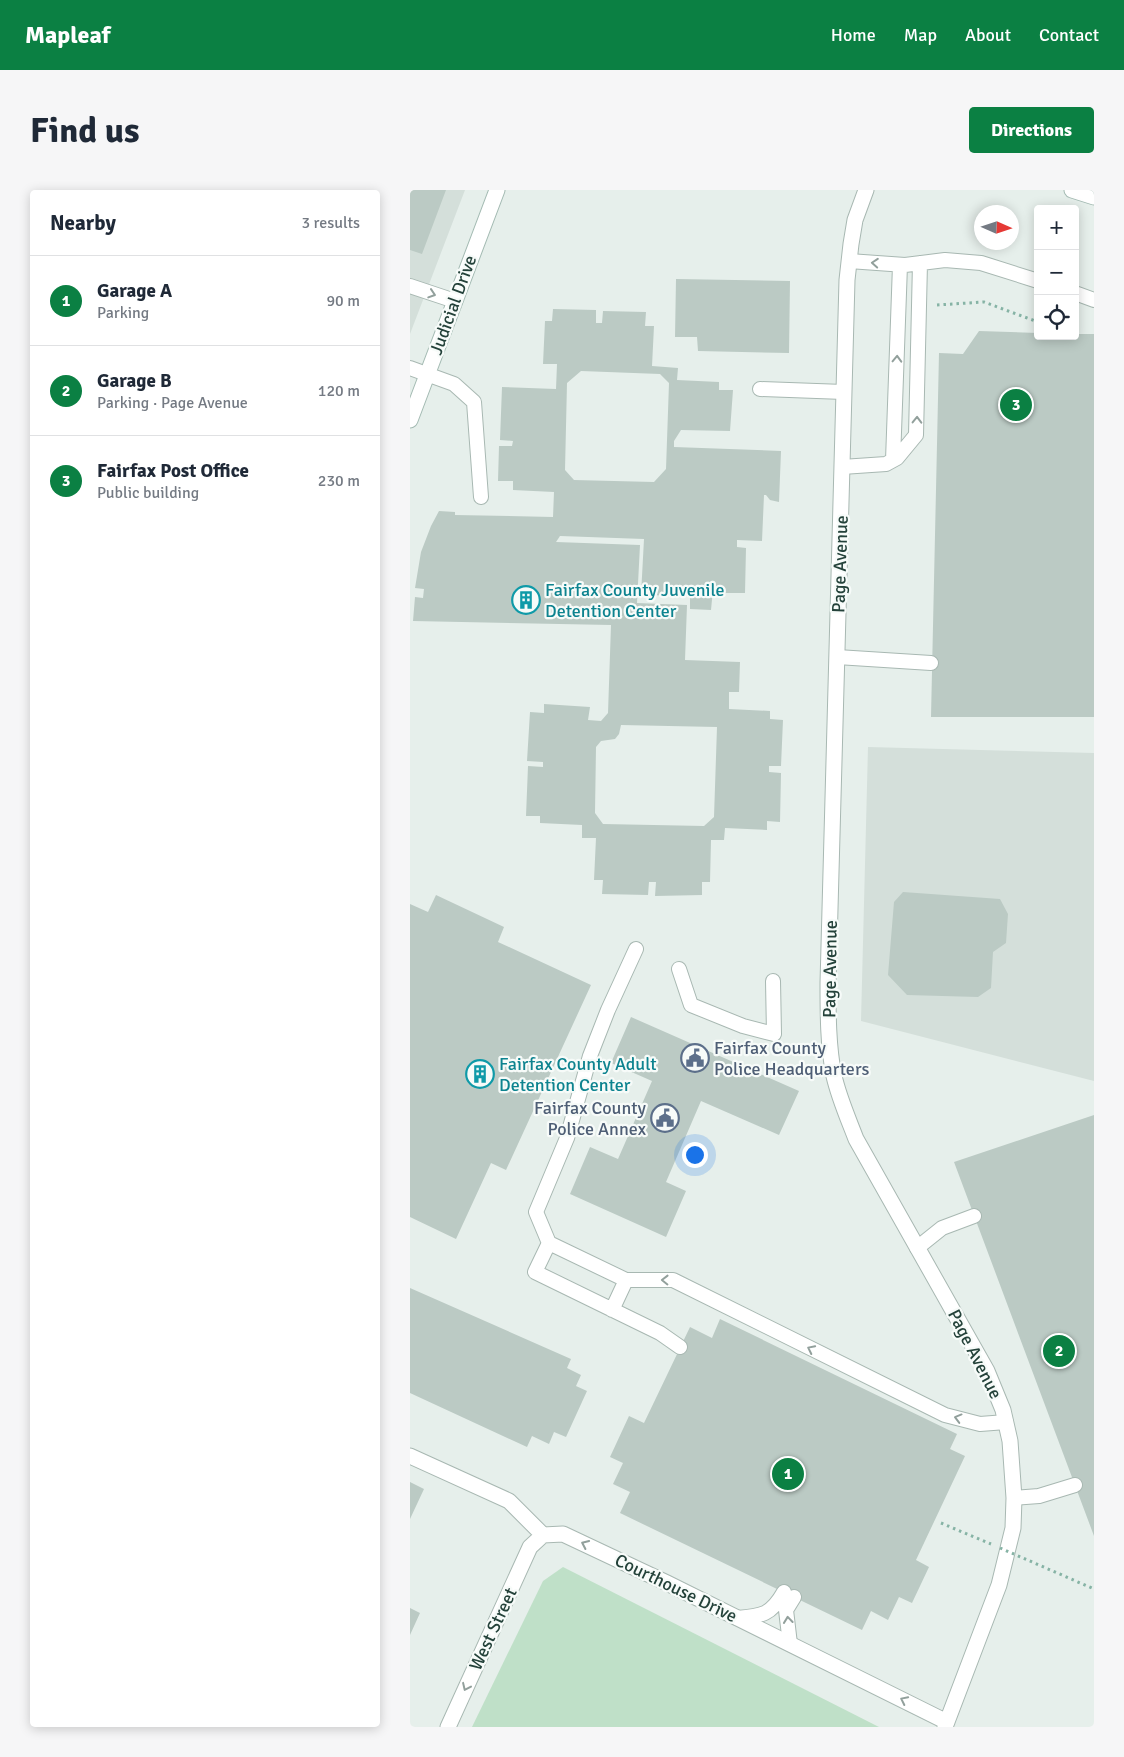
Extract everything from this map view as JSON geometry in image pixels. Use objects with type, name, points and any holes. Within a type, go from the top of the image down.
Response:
[{"type":"street","name":"Judicial Drive","points":[[410,420],[497,190]]},
{"type":"street","name":"Page Avenue","points":[[866,190],[855,220],[849,261],[828,983],[830,1045],[834,1075],[841,1102],[856,1139],[987,1371],[1003,1410],[1010,1441],[1014,1498],[1013,1528],[999,1585],[946,1725]]},
{"type":"street","points":[[1072,190],[1094,197]]},
{"type":"street","points":[[410,1456],[509,1501],[543,1535]]},
{"type":"street","name":"Courthouse Drive","points":[[543,1535],[563,1534],[790,1644],[946,1725]]},
{"type":"street","name":"West Street","points":[[448,1727],[530,1547],[543,1535]]},
{"type":"lane","points":[[849,261],[900,265],[944,260],[981,264],[1034,280]]},
{"type":"lane","points":[[842,468],[886,464],[898,458],[916,435],[920,262]]},
{"type":"lane","points":[[893,460],[900,265]]},
{"type":"lane","points":[[410,286],[455,301]]},
{"type":"lane","points":[[1079,294],[1094,300]]},
{"type":"lane","points":[[410,368],[454,384],[474,402],[481,497]]},
{"type":"lane","points":[[760,389],[844,392]]},
{"type":"lane","points":[[837,657],[931,663]]},
{"type":"lane","points":[[636,949],[608,1010],[590,1056],[567,1138],[536,1212],[549,1243],[626,1280],[673,1280],[944,1415],[980,1424],[1006,1422]]},
{"type":"lane","points":[[679,968],[691,1005],[743,1026],[774,1034],[773,981]]},
{"type":"lane","points":[[917,1248],[942,1228],[974,1216]]},
{"type":"lane","points":[[549,1243],[535,1272],[660,1333],[680,1347]]},
{"type":"lane","points":[[612,1310],[626,1280]]},
{"type":"lane","points":[[1014,1498],[1039,1496],[1075,1485]]},
{"type":"lane","points":[[737,1618],[760,1616],[789,1595],[786,1610],[790,1644]]},
{"type":"path","points":[[936,305],[984,302],[1034,321]]},
{"type":"path","points":[[941,1523],[976,1538]]},
{"type":"path","points":[[1000,1548],[1094,1589]]},
{"type":"shaded area","points":[[410,190],[465,190],[410,334]]},
{"type":"shaded area","points":[[868,747],[1094,753],[1094,1081],[861,1021]]},
{"type":"green space","points":[[563,1567],[879,1727],[472,1727],[543,1581]]},
{"type":"building","points":[[410,190],[446,190],[422,254],[410,250]]},
{"type":"building","points":[[676,279],[790,281],[789,353],[698,351],[697,337],[675,337]]},
{"type":"building","name":"Fairfax County Juvenile Detention Center","points":[[553,309],[596,310],[596,323],[602,323],[603,311],[646,312],[645,326],[654,326],[652,366],[678,368],[677,380],[719,382],[719,390],[733,390],[730,431],[681,430],[674,441],[674,447],[781,451],[779,502],[770,500],[764,495],[762,541],[737,540],[737,547],[746,548],[745,593],[718,593],[719,589],[713,589],[711,610],[690,609],[690,596],[641,595],[644,539],[560,536],[556,542],[640,545],[637,603],[687,605],[685,660],[740,662],[739,692],[729,692],[729,709],[770,711],[770,719],[783,720],[781,766],[769,766],[769,772],[781,773],[780,822],[767,821],[767,830],[725,828],[724,840],[711,840],[710,882],[702,882],[702,895],[655,896],[656,882],[649,882],[648,895],[602,894],[603,880],[594,880],[596,838],[582,838],[582,825],[540,823],[540,816],[526,816],[528,766],[543,767],[543,762],[527,761],[530,712],[544,713],[544,704],[590,707],[588,720],[601,721],[608,713],[611,625],[413,621],[415,597],[423,598],[424,589],[415,588],[421,552],[439,511],[455,512],[455,515],[553,517],[554,492],[513,490],[513,481],[498,481],[499,446],[512,446],[513,441],[500,440],[502,387],[556,389],[557,364],[543,364],[545,321],[552,321]],"holes":[[[581,371],[660,374],[669,383],[666,469],[654,482],[574,480],[565,470],[567,383]],[[621,725],[717,727],[714,817],[704,826],[603,824],[595,813],[596,747],[601,741],[615,739],[619,734]]]},
{"type":"building","points":[[979,331],[1034,333],[1034,340],[1079,340],[1079,334],[1094,334],[1094,717],[931,717],[939,353],[963,354]]},
{"type":"building","points":[[903,892],[1000,899],[1008,914],[1006,943],[993,952],[991,988],[978,997],[907,995],[888,975],[894,902]]},
{"type":"building","name":"Fairfax County Adult Detention Center","points":[[436,895],[504,927],[498,942],[591,985],[506,1170],[491,1163],[456,1239],[410,1217],[410,904],[428,912]]},
{"type":"building","name":"Fairfax County Police Annex","points":[[631,1017],[799,1091],[779,1135],[701,1101],[666,1182],[686,1191],[666,1237],[570,1194],[590,1147],[618,1159],[652,1081],[611,1063]]},
{"type":"building","points":[[1094,1115],[1094,1536],[954,1162]]},
{"type":"building","points":[[410,1288],[571,1359],[567,1368],[581,1375],[576,1386],[587,1391],[566,1437],[554,1432],[549,1444],[532,1436],[527,1447],[410,1393]]},
{"type":"building","points":[[720,1319],[957,1434],[950,1449],[965,1456],[916,1560],[929,1567],[912,1603],[899,1597],[888,1620],[871,1611],[862,1630],[620,1513],[630,1492],[613,1484],[623,1463],[610,1457],[629,1416],[644,1423],[690,1327],[712,1338]]},
{"type":"building","points":[[410,1482],[424,1489],[410,1519]]},
{"type":"building","points":[[410,1608],[420,1613],[410,1635]]},
{"type":"place","name":"Fairfax Post Office","points":[[1016,405]]},
{"type":"place","name":"Fairfax County Juvenile Detention Center","points":[[526,600]]},
{"type":"place","name":"Fairfax County Police Headquarters","points":[[695,1058]]},
{"type":"place","name":"Fairfax County Adult Detention Center","points":[[480,1074]]},
{"type":"place","name":"Fairfax County Police Annex","points":[[665,1118]]},
{"type":"place","name":"Garage B","points":[[1059,1351]]},
{"type":"place","name":"Garage A","points":[[788,1474]]}]
